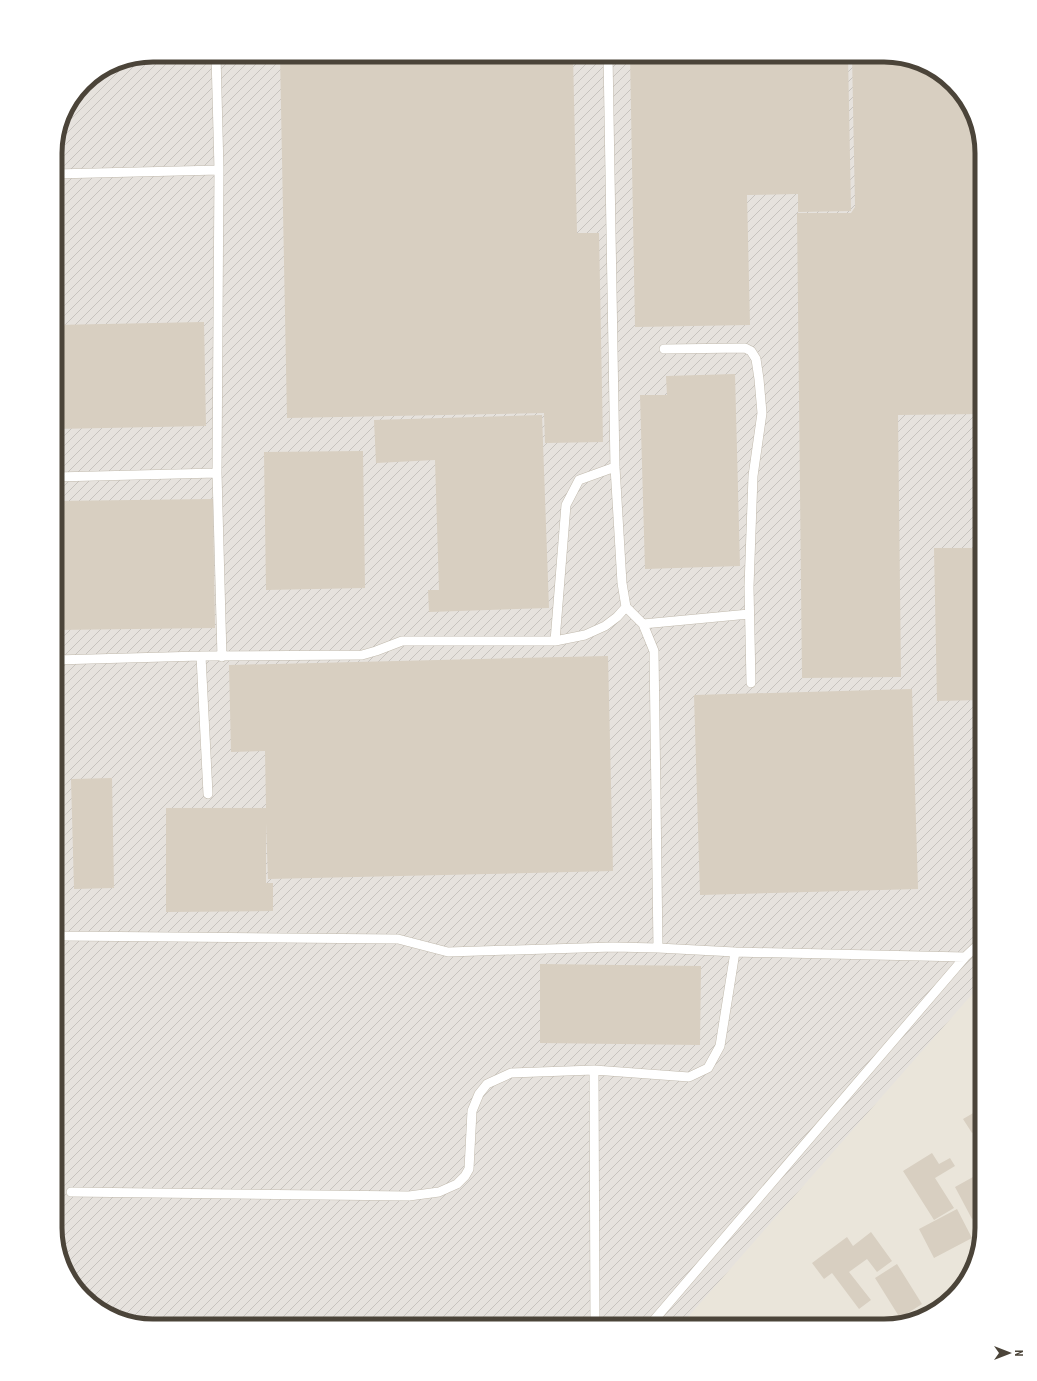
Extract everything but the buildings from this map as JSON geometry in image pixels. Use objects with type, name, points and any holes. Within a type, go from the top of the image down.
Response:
[{"type":"lane","points":[[216,62],[218,170],[217,473],[222,657]]},
{"type":"lane","points":[[608,62],[615,466],[622,583],[626,607],[643,624],[654,651],[658,948]]},
{"type":"lane","points":[[62,174],[218,170]]},
{"type":"lane","points":[[664,349],[745,348],[751,351],[756,359],[762,413],[753,476],[749,586],[751,683]]},
{"type":"lane","points":[[555,641],[566,505],[580,480],[615,466]]},
{"type":"lane","points":[[62,477],[217,473]]},
{"type":"lane","points":[[62,660],[201,656],[362,655],[402,641],[555,641],[585,635],[605,626],[617,617],[626,607]]},
{"type":"lane","points":[[643,624],[749,614]]},
{"type":"lane","points":[[201,656],[208,794]]},
{"type":"lane","points":[[62,935],[398,939],[448,952],[613,947],[735,952],[965,957]]},
{"type":"lane","points":[[655,1319],[965,957],[975,948]]},
{"type":"lane","points":[[70,1192],[409,1196],[439,1192],[457,1184],[469,1169],[472,1111],[479,1094],[487,1084],[511,1073],[594,1070],[689,1077],[708,1068],[720,1046],[735,952]]},
{"type":"lane","points":[[594,1070],[595,1319]]},
{"type":"shaded area","points":[[153,62],[890,62],[909,66],[947,88],[952,93],[960,103],[968,118],[972,130],[975,153],[975,991],[686,1319],[153,1319],[130,1316],[118,1312],[108,1307],[89,1292],[71,1268],[62,1234],[62,147],[65,130],[71,113],[77,103],[93,85],[118,69],[130,65]]},
{"type":"shaded area","points":[[975,988],[975,1228],[972,1251],[968,1263],[956,1283],[939,1300],[924,1310],[896,1318],[685,1319]]}]
